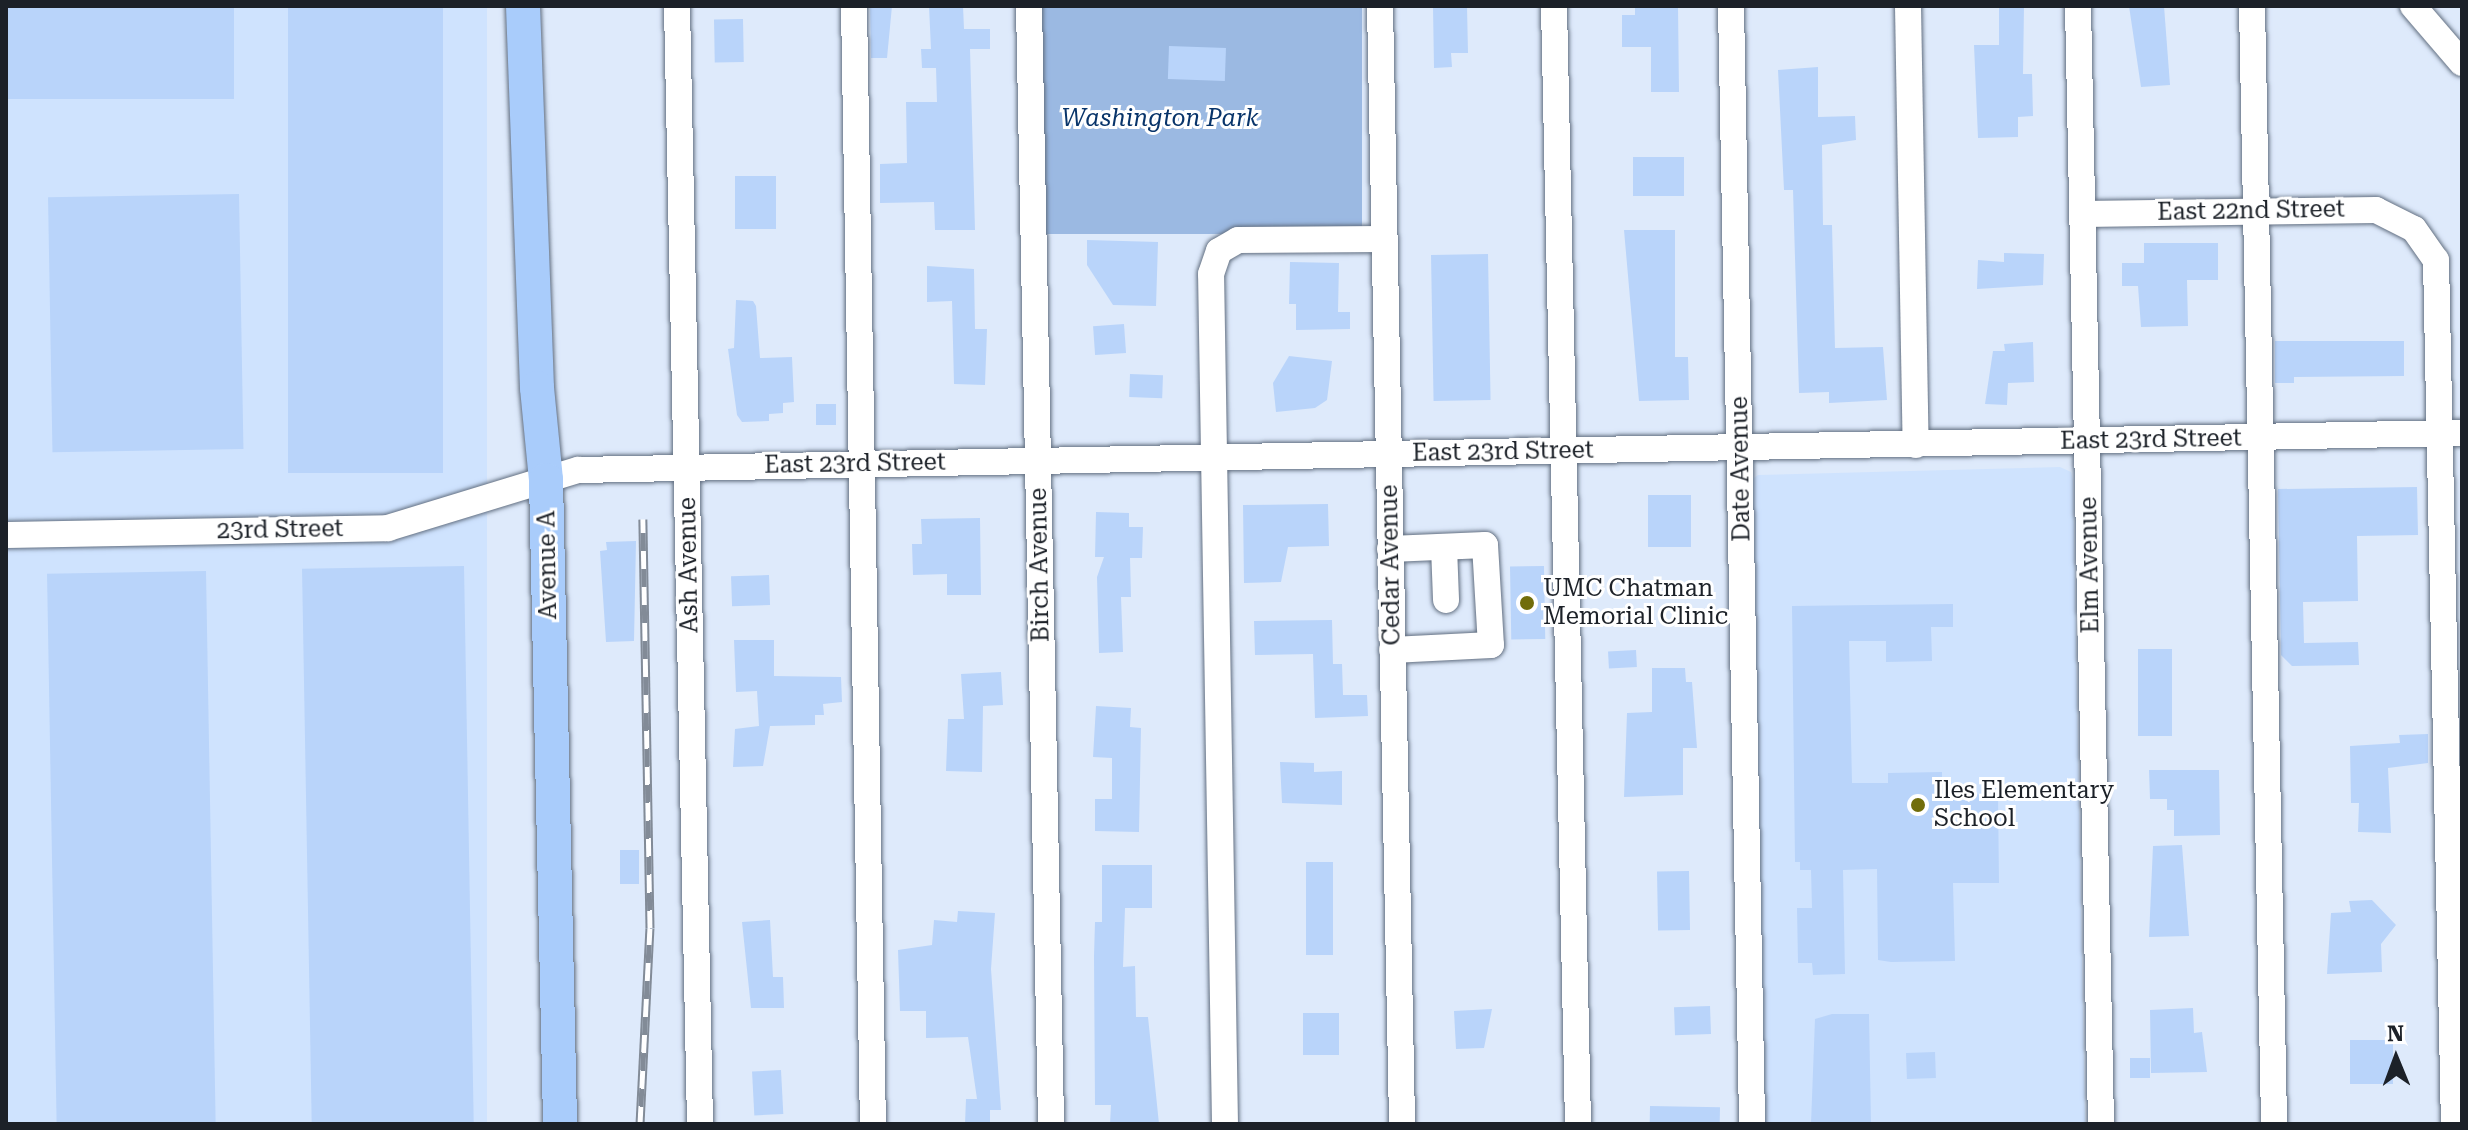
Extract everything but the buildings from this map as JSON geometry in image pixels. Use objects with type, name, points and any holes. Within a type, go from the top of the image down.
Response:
[{"type":"main road","name":"Avenue A","points":[[523,6],[537,388],[546,480],[560,1124]]},
{"type":"street","name":"Ash Avenue","points":[[677,6],[700,1124]]},
{"type":"street","points":[[854,6],[873,1124]]},
{"type":"street","name":"Birch Avenue","points":[[1029,6],[1051,1124]]},
{"type":"street","name":"Cedar Avenue","points":[[1380,6],[1402,1124]]},
{"type":"street","points":[[1554,6],[1578,1124]]},
{"type":"street","name":"Date Avenue","points":[[1731,6],[1752,1124]]},
{"type":"street","points":[[1908,6],[1916,445]]},
{"type":"street","name":"Elm Avenue","points":[[2078,6],[2101,1124]]},
{"type":"street","points":[[2252,6],[2274,1124]]},
{"type":"street","points":[[2413,6],[2462,63]]},
{"type":"street","name":"East 22nd Street","points":[[2083,214],[2376,210],[2414,229],[2428,243],[2439,278],[2452,433]]},
{"type":"street","points":[[1225,1124],[1210,288],[1219,251],[1238,240],[1384,239]]},
{"type":"street","name":"East 23rd Street","points":[[546,480],[578,470],[687,467],[2452,433]]},
{"type":"street","points":[[2452,433],[2456,959],[2454,1124]]},
{"type":"street","name":"23rd Street","points":[[6,535],[388,528],[546,480]]},
{"type":"street","points":[[1390,549],[1485,545],[1491,645],[1392,650]]},
{"type":"street","points":[[1444,547],[1446,600]]},
{"type":"shaded area","points":[[6,6],[487,6],[487,1124],[6,1124]]},
{"type":"shaded area","name":"Iles Elementary School","points":[[2060,467],[2071,472],[2073,481],[2085,1124],[1763,1124],[1750,481],[1758,475]]},
{"type":"green space","name":"Washington Park","points":[[1039,6],[1362,6],[1362,234],[1039,234]]},
{"type":"railway","points":[[640,1124],[650,928],[643,519]]},
{"type":"place","name":"UMC Chatman Memorial Clinic","points":[[1527,603]]},
{"type":"place","name":"Iles Elementary School","points":[[1918,805]]}]
